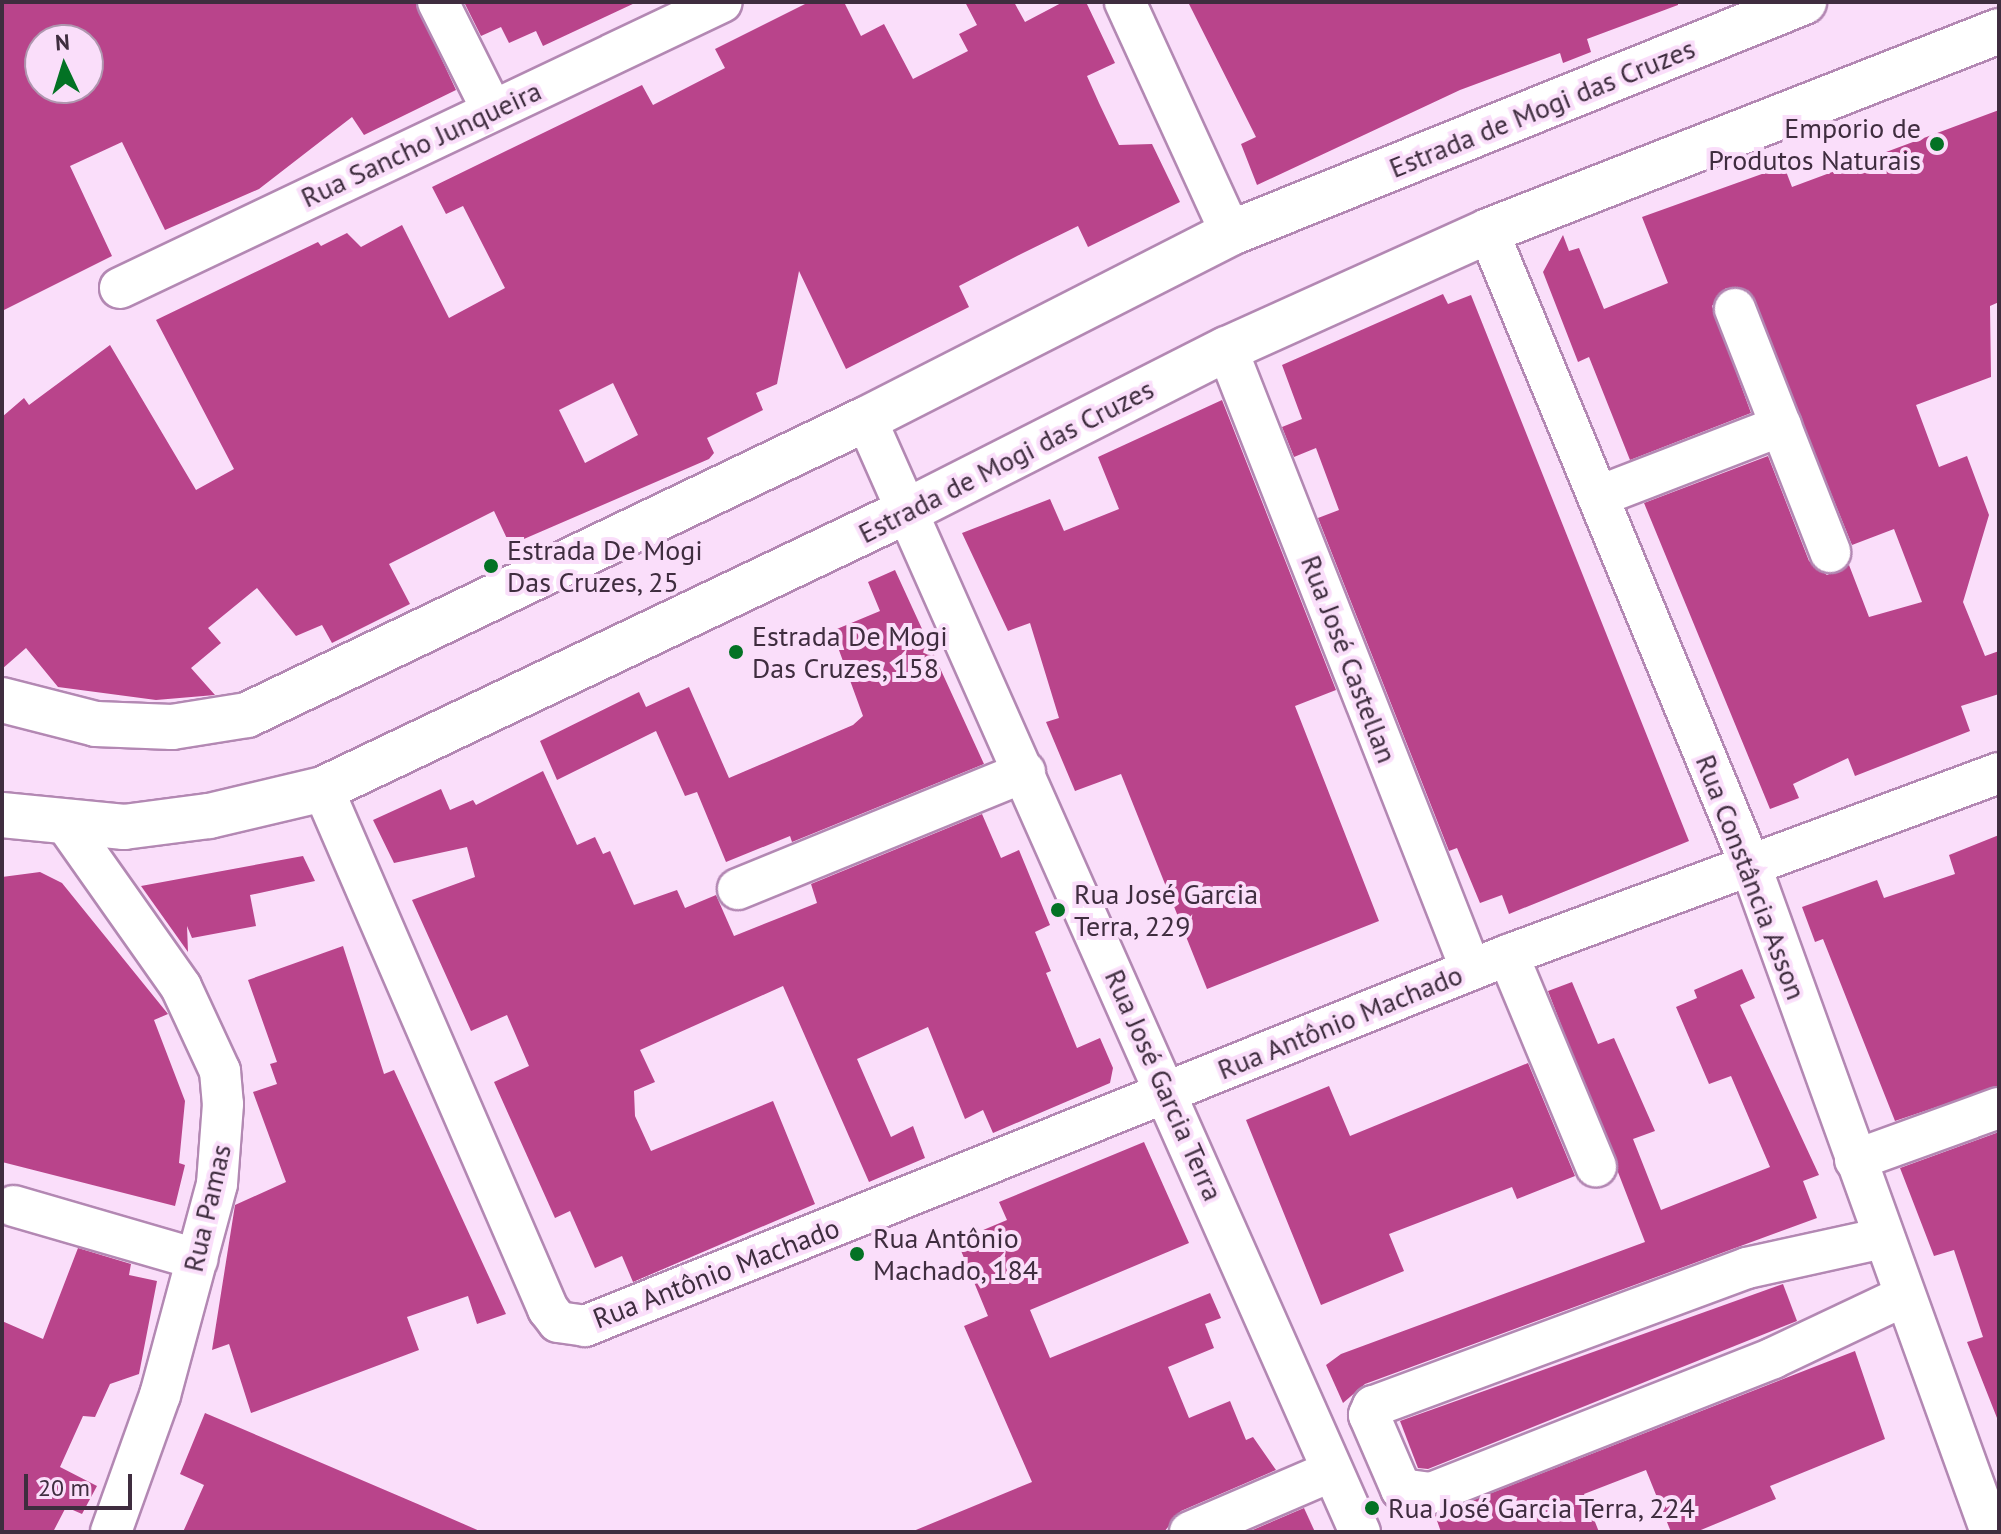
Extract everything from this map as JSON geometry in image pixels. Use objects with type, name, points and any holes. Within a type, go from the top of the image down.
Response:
[{"type":"main road","name":"Estrada de Mogi das Cruzes","points":[[5,701],[96,724],[172,727],[247,715],[866,419],[1231,233],[1804,2]]},
{"type":"main road","name":"Estrada de Mogi das Cruzes","points":[[2,815],[64,821],[168,823],[323,789],[907,511],[1227,349],[1488,231],[1999,31]]},
{"type":"street","points":[[438,2],[492,110]]},
{"type":"street","name":"Rua Sancho Junqueira","points":[[120,288],[722,2]]},
{"type":"street","points":[[1125,2],[1231,233]]},
{"type":"street","name":"Rua Constância Asson","points":[[1488,231],[1602,495],[1751,867],[1991,1532]]},
{"type":"street","points":[[1735,309],[1830,552]]},
{"type":"street","name":"Rua José Castellan","points":[[1227,349],[1471,970]]},
{"type":"street","name":"Rua José Garcia Terra","points":[[866,419],[1168,1092],[1330,1472],[1360,1532]]},
{"type":"street","points":[[1602,495],[1781,426]]},
{"type":"street","points":[[738,889],[1025,772]]},
{"type":"street","name":"Rua Antônio Machado","points":[[323,789],[558,1322],[585,1326],[1508,955],[1999,773]]},
{"type":"street","name":"Rua Pamas","points":[[64,821],[181,987],[220,1071],[225,1138],[197,1259],[160,1395],[111,1532]]},
{"type":"street","points":[[1508,955],[1596,1166]]},
{"type":"street","points":[[1855,1160],[1999,1108]]},
{"type":"street","points":[[14,1206],[197,1259]]},
{"type":"street","points":[[1883,1238],[1747,1268],[1373,1406],[1369,1415],[1401,1489],[1431,1493],[1773,1358],[1904,1296]]},
{"type":"street","points":[[1190,1532],[1330,1472]]},
{"type":"building","points":[[2,2],[415,2],[456,90],[364,135],[352,117],[259,189],[165,230],[122,142],[70,166],[112,256],[2,311]]},
{"type":"building","points":[[464,2],[637,2],[543,46],[536,31],[509,43],[501,27],[481,36]]},
{"type":"building","points":[[809,2],[844,2],[861,36],[884,24],[913,79],[968,51],[959,34],[977,25],[965,2],[1014,2],[1025,22],[1063,2],[1086,2],[1115,63],[1087,76],[1099,103],[1119,145],[1152,144],[1180,202],[1088,247],[1078,226],[1021,254],[959,286],[969,307],[846,369],[799,271],[777,384],[756,393],[763,410],[707,438],[714,453],[709,459],[510,545],[494,511],[389,564],[410,604],[332,643],[322,625],[296,636],[257,588],[208,628],[221,643],[191,668],[215,695],[156,700],[58,687],[26,648],[2,669],[2,417],[24,398],[29,405],[110,345],[196,490],[234,469],[156,320],[318,242],[321,246],[347,233],[361,247],[402,225],[449,318],[505,288],[463,206],[446,214],[432,187],[642,85],[653,105],[725,68],[715,49]],"holes":[[[613,383],[638,435],[585,463],[559,410]]]},
{"type":"building","points":[[1188,2],[1678,2],[1678,5],[1587,39],[1591,52],[1563,63],[1560,53],[1460,90],[1257,185],[1241,144],[1256,137]]},
{"type":"building","points":[[1999,110],[1999,302],[1990,306],[1991,377],[1916,405],[1939,467],[1967,456],[1989,515],[1963,602],[1985,656],[1999,651],[1999,694],[1961,706],[1970,731],[1855,776],[1848,758],[1793,784],[1799,798],[1770,809],[1644,503],[1768,456],[1809,561],[1827,575],[1849,565],[1869,617],[1922,602],[1894,529],[1852,545],[1749,291],[1726,288],[1712,306],[1751,413],[1630,460],[1589,357],[1578,362],[1543,272],[1563,235],[1569,251],[1579,248],[1604,309],[1668,283],[1642,217],[1784,166],[1792,187]]},
{"type":"building","points":[[1443,294],[1448,304],[1471,295],[1689,841],[1509,914],[1502,895],[1480,903],[1457,848],[1449,851],[1318,518],[1339,510],[1316,448],[1294,457],[1282,427],[1302,419],[1282,365]]},
{"type":"building","points":[[1222,400],[1336,690],[1295,706],[1379,921],[1207,989],[1121,774],[1075,791],[1046,722],[1059,718],[1030,623],[1008,631],[962,533],[1050,499],[1064,531],[1119,509],[1098,457]]},
{"type":"building","points":[[895,570],[984,764],[792,842],[790,836],[726,862],[697,792],[685,796],[656,731],[557,780],[540,741],[639,692],[646,707],[689,687],[729,778],[853,725],[863,716],[832,631],[880,611],[868,582]]},
{"type":"building","points":[[543,771],[577,845],[595,837],[603,854],[610,851],[634,905],[677,890],[685,908],[716,895],[734,936],[817,903],[811,884],[982,814],[1001,858],[1019,850],[1050,925],[1035,932],[1051,971],[1046,973],[1077,1048],[1100,1038],[1113,1068],[1110,1083],[993,1133],[983,1110],[965,1119],[928,1027],[857,1059],[891,1137],[913,1126],[925,1158],[869,1182],[783,986],[640,1050],[655,1082],[634,1091],[635,1116],[651,1151],[773,1101],[815,1204],[633,1282],[622,1256],[595,1268],[570,1211],[555,1218],[494,1082],[529,1066],[507,1015],[471,1031],[412,900],[475,877],[467,847],[394,863],[373,820],[441,789],[450,810],[473,800],[476,805]]},
{"type":"building","points":[[1999,835],[1999,1086],[1895,1121],[1823,939],[1815,942],[1802,907],[1877,880],[1884,898],[1955,874],[1949,855]]},
{"type":"building","points":[[303,856],[315,881],[250,895],[256,926],[192,938],[187,926],[188,952],[141,886]]},
{"type":"building","points":[[40,872],[62,883],[168,1014],[154,1020],[185,1101],[179,1163],[185,1165],[175,1206],[2,1162],[2,877]]},
{"type":"building","points":[[343,946],[384,1074],[394,1070],[506,1314],[477,1324],[468,1296],[407,1317],[419,1350],[251,1413],[229,1344],[212,1350],[235,1205],[286,1182],[253,1092],[277,1084],[270,1064],[277,1062],[248,980]]},
{"type":"building","points":[[1742,969],[1755,998],[1740,1005],[1819,1175],[1803,1181],[1817,1218],[1365,1384],[1343,1403],[1326,1365],[1341,1354],[1645,1242],[1548,991],[1572,982],[1598,1044],[1614,1038],[1655,1131],[1633,1139],[1661,1210],[1770,1167],[1731,1076],[1709,1084],[1676,1007],[1697,998],[1694,990]]},
{"type":"building","points":[[1528,1063],[1575,1176],[1517,1199],[1512,1187],[1389,1234],[1404,1271],[1321,1305],[1246,1120],[1329,1086],[1350,1136]]},
{"type":"building","points":[[1999,1132],[1997,1418],[1967,1342],[1983,1337],[1954,1250],[1934,1256],[1900,1168]]},
{"type":"building","points":[[1144,1142],[1189,1243],[1030,1310],[1050,1358],[1210,1293],[1221,1318],[1205,1324],[1214,1348],[1168,1367],[1189,1418],[1230,1401],[1246,1440],[1253,1437],[1276,1470],[1181,1511],[1164,1532],[911,1532],[1032,1482],[964,1326],[988,1316],[957,1241],[1007,1220],[999,1202]]},
{"type":"building","points":[[78,1248],[131,1264],[129,1275],[157,1281],[139,1374],[110,1384],[95,1417],[83,1416],[60,1467],[97,1486],[82,1514],[66,1507],[53,1532],[2,1532],[2,1321],[43,1339]]},
{"type":"building","points":[[1783,1284],[1797,1321],[1428,1469],[1418,1468],[1400,1421]]},
{"type":"building","points":[[1855,1351],[1885,1439],[1770,1486],[1776,1499],[1696,1532],[1671,1532],[1646,1470],[1584,1494],[1599,1532],[1441,1532],[1435,1515]]},
{"type":"building","points":[[205,1413],[482,1532],[183,1532],[204,1485],[180,1474]]},
{"type":"building","points":[[1304,1508],[1315,1532],[1248,1532]]},
{"type":"place","name":"Emporio de Produtos Naturais","points":[[1937,144]]},
{"type":"place","name":"Estrada De Mogi Das Cruzes, 25","points":[[491,566]]},
{"type":"place","name":"Estrada De Mogi Das Cruzes, 158","points":[[736,652]]},
{"type":"place","name":"Rua José Garcia Terra, 229","points":[[1058,910]]},
{"type":"place","name":"Rua Antônio Machado, 184","points":[[857,1254]]},
{"type":"place","name":"Rua José Garcia Terra, 224","points":[[1372,1508]]}]
